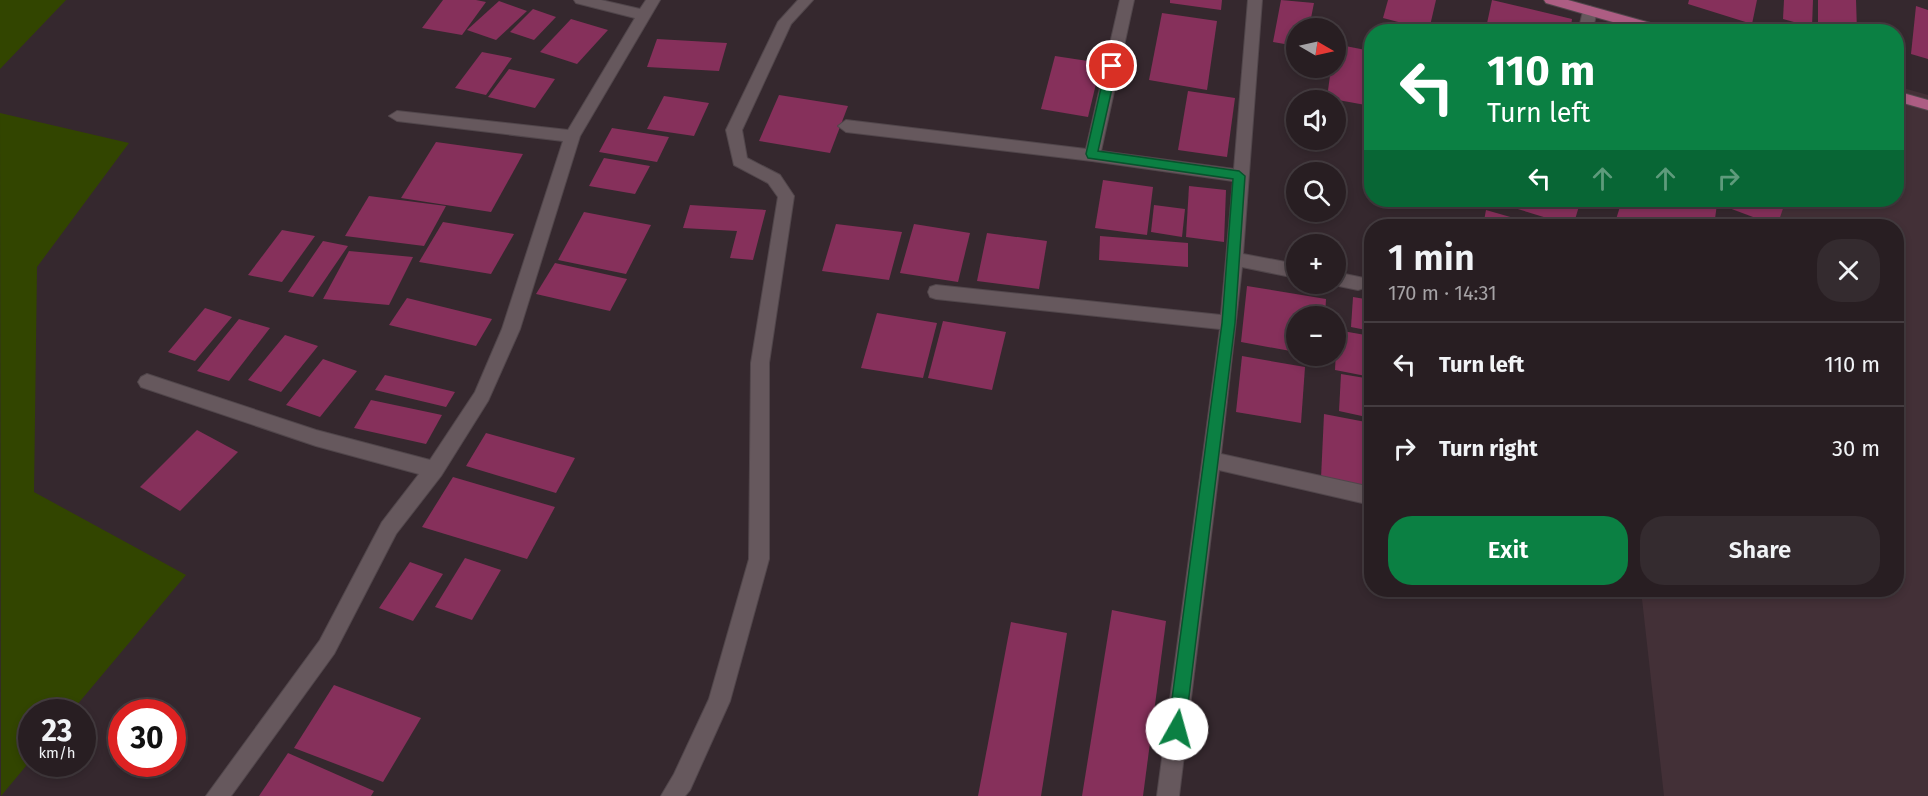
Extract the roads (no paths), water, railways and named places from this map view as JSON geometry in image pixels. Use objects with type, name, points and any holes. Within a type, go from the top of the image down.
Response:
[{"type":"main road","points":[[1551,0],[1639,24]]},
{"type":"main road","points":[[1904,98],[1928,105]]},
{"type":"street","points":[[217,796],[327,646],[389,528],[434,470],[482,396],[511,329],[572,136],[648,8],[581,0]]},
{"type":"street","points":[[672,796],[682,782],[719,701],[759,559],[760,363],[786,196],[774,179],[740,161],[734,130],[785,22],[806,0]]},
{"type":"street","points":[[1092,154],[1126,0]]},
{"type":"street","points":[[1168,796],[1229,323],[1239,176],[1255,0]]},
{"type":"street","points":[[1587,24],[1590,10]]},
{"type":"street","points":[[397,116],[572,136]]},
{"type":"street","points":[[846,126],[1092,154],[1239,176]]},
{"type":"street","points":[[1233,259],[1286,269]]},
{"type":"street","points":[[1346,281],[1358,283]]},
{"type":"street","points":[[936,292],[1229,323]]},
{"type":"street","points":[[147,382],[316,438],[434,470]]},
{"type":"street","points":[[1210,460],[1364,494]]}]
